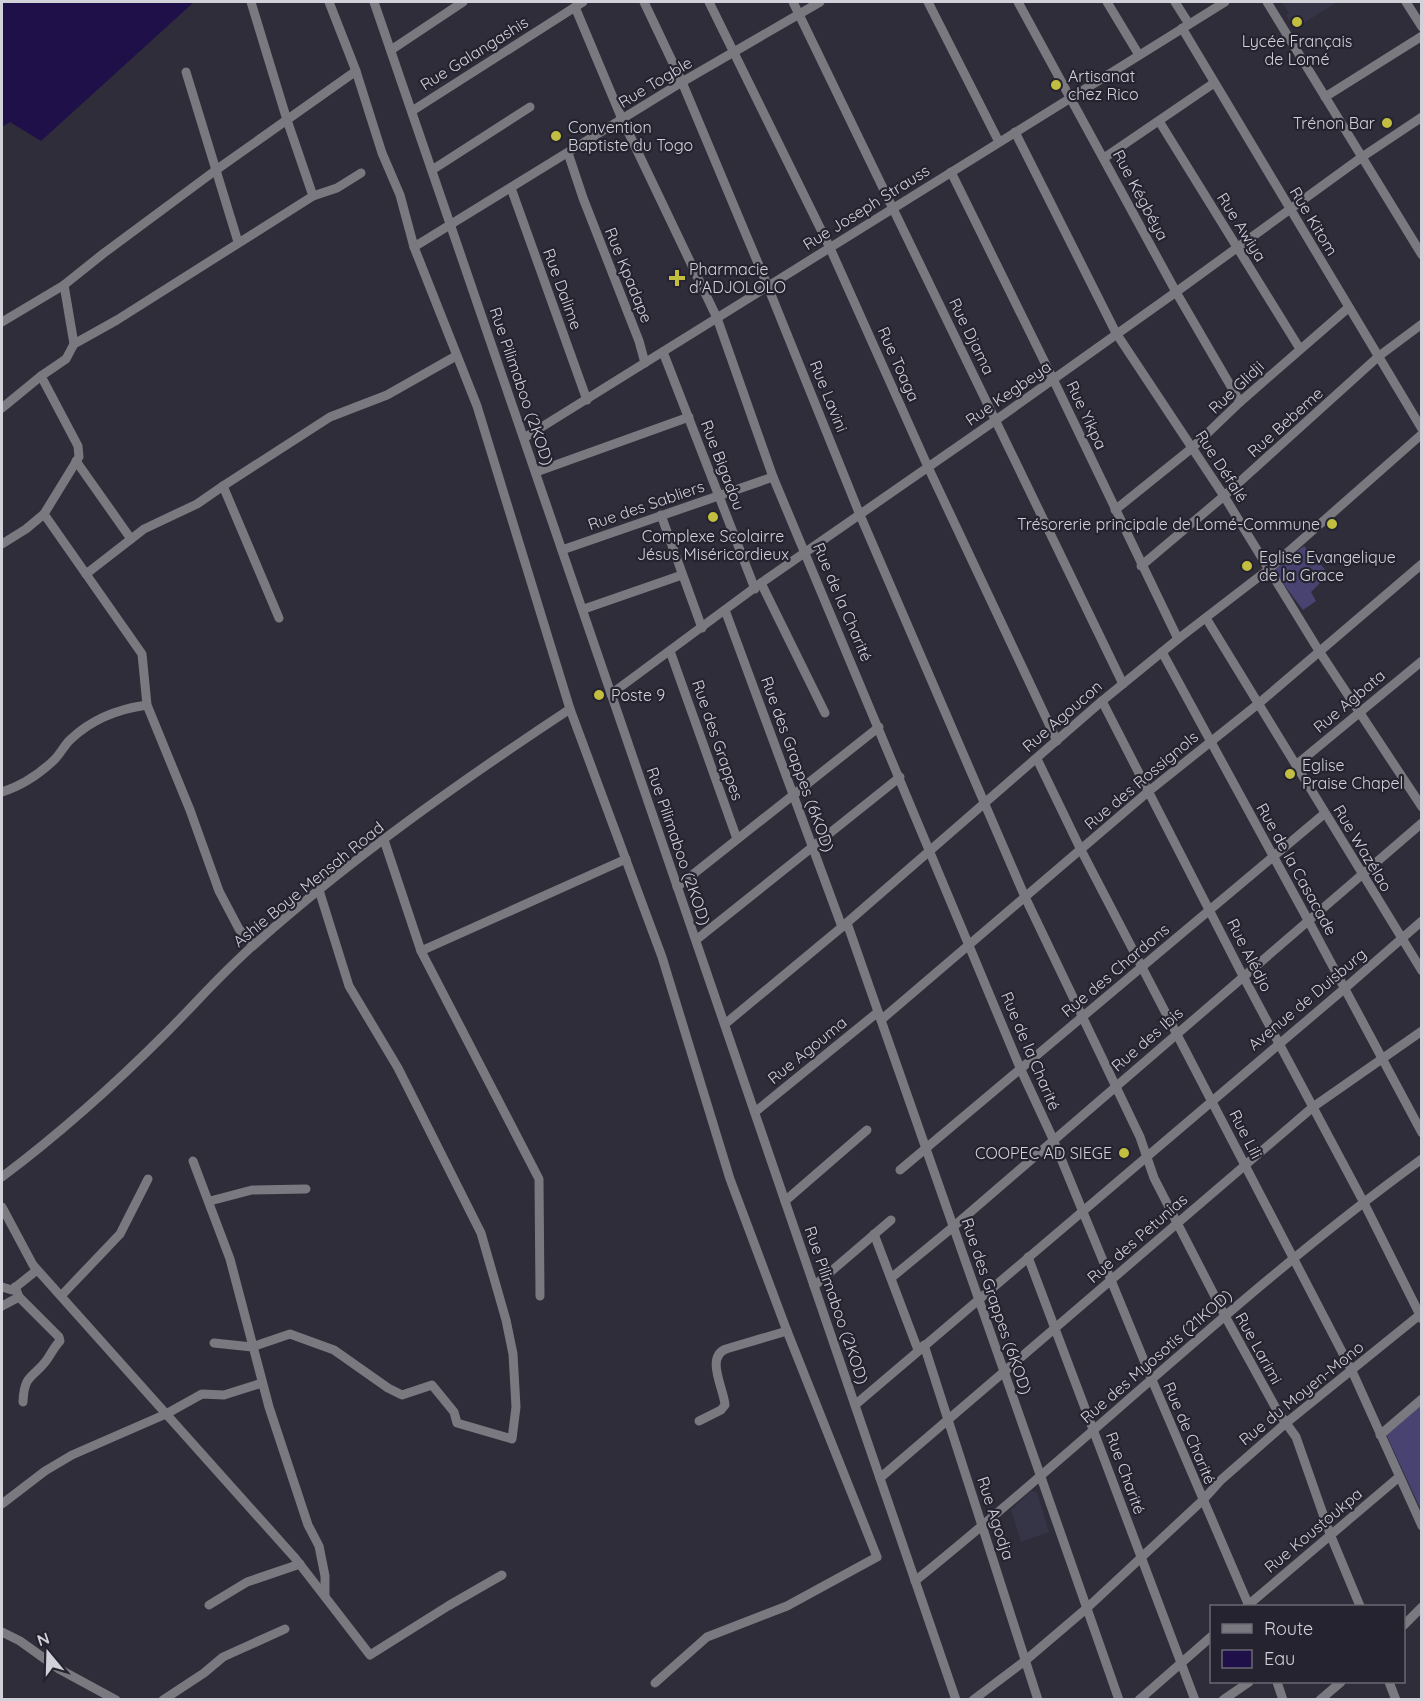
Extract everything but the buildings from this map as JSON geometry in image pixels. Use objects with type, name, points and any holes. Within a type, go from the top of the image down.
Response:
[{"type":"street","points":[[251,2],[313,196]]},
{"type":"street","points":[[329,2],[356,71],[382,153],[400,195],[414,247],[477,406],[570,709],[662,957],[730,1179],[787,1331],[877,1557],[787,1606],[708,1637],[655,1683]]},
{"type":"street","name":"Rue Pilimaboo (2KOD)","points":[[374,2],[584,609],[611,694],[956,1700]]},
{"type":"street","points":[[391,50],[464,2]]},
{"type":"street","name":"Rue Lavini","points":[[644,2],[682,82],[860,514],[984,803],[1025,897],[1083,1018]]},
{"type":"street","name":"Rue Toaga","points":[[709,2],[830,248],[928,467],[1057,741]]},
{"type":"street","name":"Rue Djama","points":[[793,2],[1123,684]]},
{"type":"street","name":"Rue Togble","points":[[414,247],[682,82],[820,2]]},
{"type":"street","points":[[928,2],[999,142]]},
{"type":"street","name":"Rue Kégbéya","points":[[1018,2],[1176,292],[1240,402]]},
{"type":"street","points":[[1107,2],[1139,55]]},
{"type":"street","name":"Rue Kitom","points":[[1175,2],[1214,83],[1422,429]]},
{"type":"street","name":"Rue Joseph Strauss","points":[[524,438],[1225,2]]},
{"type":"street","points":[[1267,2],[1422,255]]},
{"type":"street","points":[[1406,2],[1422,27]]},
{"type":"street","name":"Rue Galangashis","points":[[412,111],[579,4]]},
{"type":"street","name":"Rue de la Charité","points":[[579,4],[622,119],[717,318],[773,477],[1082,1211]]},
{"type":"street","points":[[1325,97],[1422,36]]},
{"type":"street","points":[[2,322],[64,285],[216,170],[356,71]]},
{"type":"street","points":[[186,72],[238,242]]},
{"type":"street","points":[[1104,158],[1214,83]]},
{"type":"street","points":[[432,170],[530,107]]},
{"type":"street","name":"Rue Kegbeya","points":[[611,694],[805,552],[996,420],[1362,157],[1422,117]]},
{"type":"street","name":"Rue Awiya","points":[[1159,122],[1300,349]]},
{"type":"street","name":"Rue Défalé","points":[[1015,132],[1116,333],[1224,496],[1319,651],[1422,807]]},
{"type":"street","name":"Rue Kpadape","points":[[568,153],[583,198],[639,341],[645,363]]},
{"type":"street","name":"Rue Yikpa","points":[[951,172],[1178,639]]},
{"type":"street","points":[[2,408],[66,359],[74,344],[117,320],[313,196],[337,188],[361,173]]},
{"type":"street","name":"Rue Dalime","points":[[511,188],[587,400]]},
{"type":"street","points":[[64,285],[74,344]]},
{"type":"street","name":"Rue Glidji","points":[[1115,510],[1192,448],[1240,402],[1348,308]]},
{"type":"street","name":"Rue Bebeme","points":[[1141,566],[1224,496],[1379,356],[1422,324]]},
{"type":"street","name":"Rue Bigadou","points":[[663,352],[718,495],[758,586],[825,713]]},
{"type":"street","points":[[86,574],[144,529],[198,504],[222,486],[330,417],[387,395],[456,356]]},
{"type":"street","points":[[2,544],[44,514],[79,457],[78,446],[41,376]]},
{"type":"street","points":[[536,472],[689,417]]},
{"type":"street","name":"Rue Agoucon","points":[[725,1024],[845,925],[1102,701],[1269,569],[1422,434]]},
{"type":"street","points":[[76,461],[131,539]]},
{"type":"street","name":"Rue des Sabliers","points":[[562,550],[773,477]]},
{"type":"street","points":[[222,486],[279,618]]},
{"type":"street","points":[[44,514],[142,654],[147,705],[190,810],[219,891],[239,929],[253,945]]},
{"type":"street","points":[[661,515],[702,628]]},
{"type":"street","name":"Rue des Rossignols","points":[[880,1016],[970,945],[1149,791],[1258,704],[1422,564]]},
{"type":"street","points":[[584,609],[682,575]]},
{"type":"street","name":"Rue des Grappes (6KOD)","points":[[725,610],[813,847],[880,1016],[1119,1700]]},
{"type":"street","name":"Rue Wazélao","points":[[1206,618],[1324,814],[1422,970]]},
{"type":"street","name":"Rue des Grappes","points":[[670,651],[737,839]]},
{"type":"street","name":"Rue de la Casacade","points":[[1162,652],[1422,1133]]},
{"type":"street","name":"Rue Agbata","points":[[1296,765],[1422,661]]},
{"type":"street","name":"Rue Alédjo","points":[[1102,701],[1421,1316]]},
{"type":"street","points":[[2,792],[19,787],[54,760],[69,740],[90,723],[122,709],[147,705]]},
{"type":"street","name":"Ashie Boye Mensah Road","points":[[2,1177],[46,1143],[163,1036],[253,945],[319,890],[462,781],[570,709]]},
{"type":"street","points":[[677,886],[879,727]]},
{"type":"street","name":"Rue Lili","points":[[1036,759],[1352,1371],[1421,1525]]},
{"type":"street","points":[[696,940],[900,777]]},
{"type":"street","name":"Rue des Chardons","points":[[900,1170],[1324,814]]},
{"type":"street","name":"Rue des Ibis","points":[[891,1278],[1422,823]]},
{"type":"street","points":[[384,840],[421,951],[538,1179],[540,1296]]},
{"type":"street","points":[[421,951],[626,859]]},
{"type":"street","points":[[214,1343],[252,1347],[290,1334],[334,1350],[388,1388],[402,1395],[432,1385],[454,1412],[457,1423],[512,1439],[516,1407],[513,1354],[506,1320],[481,1233],[398,1068],[349,986],[319,890]]},
{"type":"street","name":"Avenue de Duisburg","points":[[855,1405],[1422,921]]},
{"type":"street","name":"Rue Agouma","points":[[755,1112],[880,1016]]},
{"type":"street","name":"Rue Larimi","points":[[1083,1018],[1140,1137],[1149,1167],[1177,1223],[1225,1316],[1296,1437],[1330,1534],[1360,1605]]},
{"type":"street","name":"Rue des Petunias","points":[[880,1478],[1313,1107],[1422,1031]]},
{"type":"street","points":[[785,1201],[867,1130]]},
{"type":"street","name":"Rue des Myosotis (21KOD)","points":[[915,1581],[983,1527],[1293,1257],[1363,1201],[1422,1159]]},
{"type":"street","points":[[193,1161],[230,1259],[262,1383],[308,1525],[318,1546],[325,1576],[324,1596]]},
{"type":"street","points":[[61,1296],[120,1234],[148,1179]]},
{"type":"street","points":[[210,1201],[252,1190],[306,1188]]},
{"type":"street","points":[[2,1207],[37,1270],[300,1564],[370,1654],[502,1575]]},
{"type":"street","name":"Rue de Charité","points":[[1082,1211],[1248,1605]]},
{"type":"street","points":[[814,1286],[891,1220]]},
{"type":"street","name":"Rue Agodja","points":[[874,1234],[949,1420],[1038,1700]]},
{"type":"street","name":"Rue Charité","points":[[1028,1257],[1195,1700]]},
{"type":"street","points":[[2,1287],[12,1290],[37,1270]]},
{"type":"street","points":[[15,1287],[19,1297],[60,1341],[48,1355],[46,1361],[29,1376],[23,1402]]},
{"type":"street","points":[[2,1306],[19,1297]]},
{"type":"street","name":"Rue du Moyen-Mono","points":[[973,1700],[1026,1660],[1087,1608],[1203,1500],[1210,1489],[1286,1423],[1421,1316]]},
{"type":"street","points":[[699,1421],[721,1410],[725,1405],[716,1364],[719,1353],[787,1331]]},
{"type":"street","points":[[2,1504],[45,1471],[72,1455],[166,1414],[202,1394],[224,1395],[262,1383]]},
{"type":"street","points":[[1380,1435],[1422,1399]]},
{"type":"street","name":"Rue Koustoukpa","points":[[1249,1605],[1399,1477]]},
{"type":"street","points":[[209,1605],[248,1582],[300,1564]]},
{"type":"street","points":[[1405,1624],[1422,1607]]},
{"type":"street","points":[[163,1700],[204,1673],[223,1657],[285,1629]]},
{"type":"street","points":[[2,1632],[20,1641],[59,1669],[116,1700]]},
{"type":"street","points":[[1139,1700],[1210,1638]]},
{"type":"street","points":[[1223,1700],[1248,1683]]},
{"type":"street","points":[[1277,1683],[1280,1698]]},
{"type":"street","points":[[1320,1700],[1340,1683]]},
{"type":"street","points":[[1389,1683],[1396,1700]]},
{"type":"shaded area","name":"Lycée Français de Lomé","points":[[1282,2],[1337,2],[1294,29],[1286,15],[1289,13]]},
{"type":"shaded area","points":[[1304,546],[1329,574],[1311,592],[1316,601],[1303,610],[1273,570]]},
{"type":"shaded area","points":[[1421,1402],[1421,1510],[1386,1434]]},
{"type":"shaded area","points":[[1031,1491],[1037,1492],[1049,1532],[1021,1542],[1011,1510]]},
{"type":"water","points":[[2,2],[194,2],[41,141],[10,122],[2,127]]},
{"type":"place","name":"Lycée Français de Lomé","points":[[1297,22]]},
{"type":"place","name":"Artisanat chez Rico","points":[[1056,85]]},
{"type":"place","name":"Trénon Bar","points":[[1387,123]]},
{"type":"place","name":"Convention Baptiste du Togo","points":[[556,136]]},
{"type":"place","name":"Pharmacie d'ADJOLOLO","points":[[677,278]]},
{"type":"place","name":"Complexe Scolairre Jésus Miséricordieux","points":[[713,517]]},
{"type":"place","name":"Trésorerie principale de Lomé-Commune","points":[[1332,524]]},
{"type":"place","name":"Eglise Evangelique de la Grace","points":[[1247,566]]},
{"type":"place","name":"Poste 9","points":[[599,695]]},
{"type":"place","name":"Eglise Praise Chapel","points":[[1290,774]]},
{"type":"place","name":"COOPEC AD SIEGE","points":[[1124,1153]]}]
